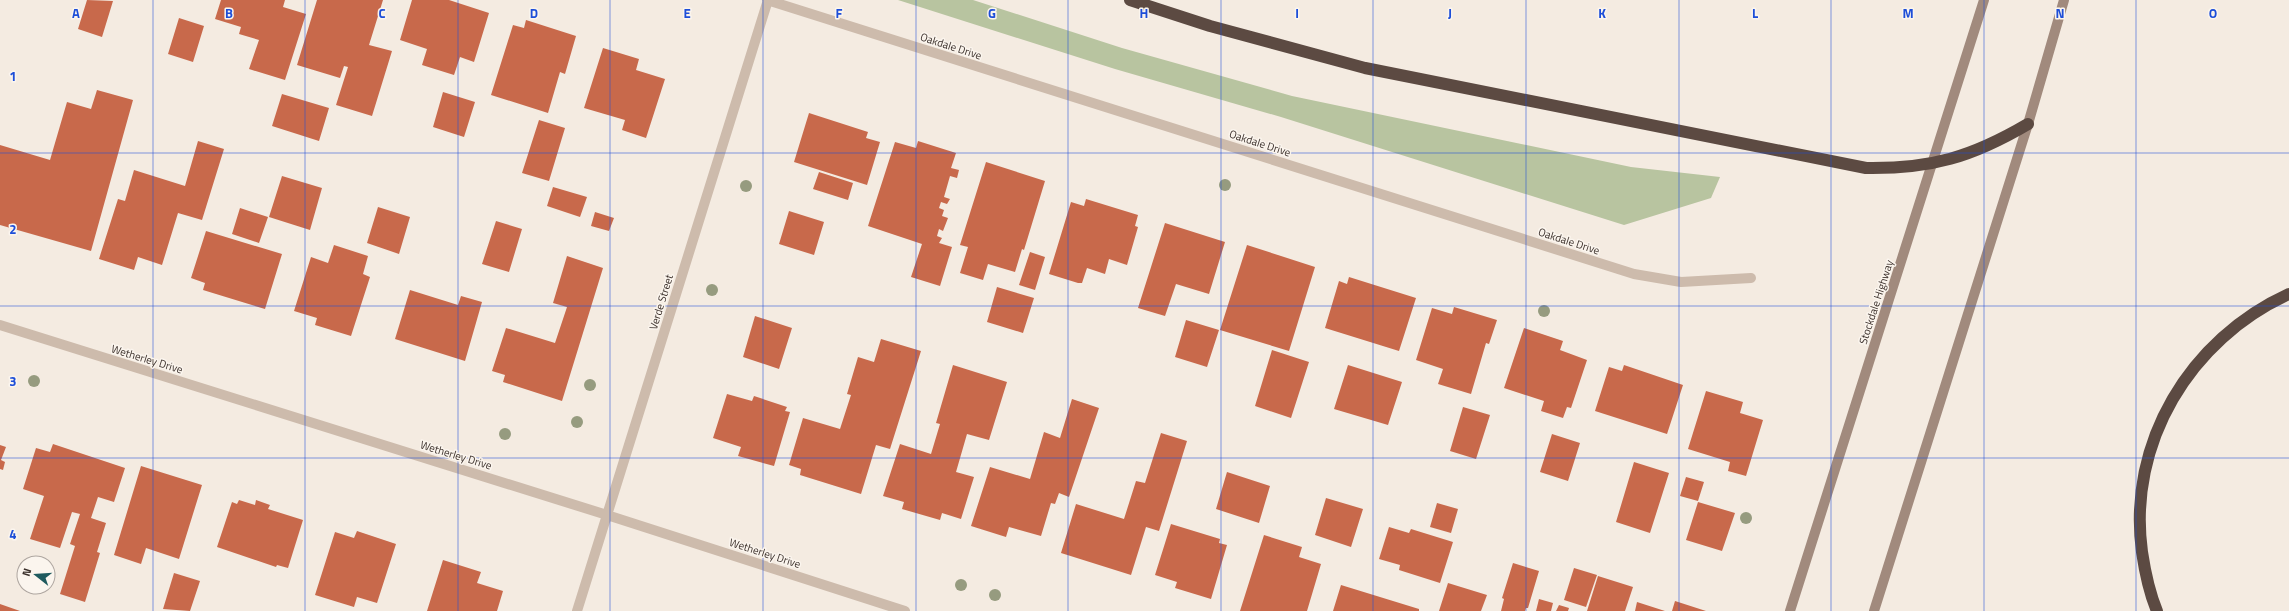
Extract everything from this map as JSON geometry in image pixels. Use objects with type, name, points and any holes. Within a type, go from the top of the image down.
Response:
[{"type":"highway","points":[[1130,0],[1231,32],[1373,70],[1866,168],[1899,168],[1932,164],[1966,155],[1998,142],[2028,124]]},
{"type":"highway","points":[[2157,611],[2145,573],[2140,533],[2140,506],[2144,472],[2153,440],[2168,406],[2187,375],[2210,347],[2238,323],[2269,303],[2289,294]]},
{"type":"main road","name":"Stockdale Highway","points":[[1790,610],[1984,0]]},
{"type":"main road","points":[[1874,611],[2028,124],[2064,0]]},
{"type":"street","name":"Oakdale Drive","points":[[767,0],[1634,274],[1681,282],[1751,278]]},
{"type":"street","name":"Verde Street","points":[[577,611],[767,0]]},
{"type":"street","name":"Wetherley Drive","points":[[0,325],[607,515],[905,611]]},
{"type":"green space","points":[[898,0],[973,0],[1122,48],[1292,96],[1631,167],[1720,177],[1711,198],[1624,225],[1281,117],[1115,69]]},
{"type":"building","points":[[87,0],[113,1],[102,37],[78,29]]},
{"type":"building","points":[[221,0],[285,0],[283,7],[306,14],[285,80],[249,69],[259,40],[239,34],[241,27],[215,19]]},
{"type":"building","points":[[317,0],[383,0],[369,45],[392,51],[372,116],[336,105],[348,67],[344,66],[340,78],[297,65]]},
{"type":"building","points":[[412,0],[449,0],[489,13],[474,62],[460,57],[454,75],[422,65],[427,49],[400,40]]},
{"type":"building","points":[[179,18],[204,26],[193,62],[168,54]]},
{"type":"building","points":[[526,20],[576,36],[565,74],[560,72],[548,113],[491,95],[513,25],[524,28]]},
{"type":"building","points":[[603,48],[639,59],[636,70],[665,79],[646,138],[622,130],[625,120],[584,108]]},
{"type":"building","points":[[97,90],[133,100],[91,251],[0,225],[0,145],[50,160],[67,102],[91,109]]},
{"type":"building","points":[[443,92],[475,102],[464,137],[433,127]]},
{"type":"building","points":[[282,94],[329,108],[319,141],[272,126]]},
{"type":"building","points":[[809,113],[868,132],[866,138],[880,142],[867,185],[794,162]]},
{"type":"building","points":[[539,120],[565,128],[549,181],[522,173]]},
{"type":"building","points":[[198,141],[224,149],[202,220],[178,213],[162,265],[138,257],[134,270],[99,259],[118,199],[125,201],[134,170],[185,186]]},
{"type":"building","points":[[918,141],[956,153],[951,168],[959,170],[957,178],[950,176],[944,197],[950,199],[947,204],[941,202],[939,208],[944,210],[942,216],[948,218],[943,231],[939,229],[937,236],[942,238],[939,243],[952,247],[940,286],[911,277],[922,244],[868,226],[895,142],[916,148]]},
{"type":"building","points":[[986,162],[1045,181],[1024,250],[1022,249],[1015,272],[988,264],[983,280],[960,273],[968,247],[960,245]]},
{"type":"building","points":[[819,172],[853,183],[848,200],[813,189]]},
{"type":"building","points":[[282,176],[322,188],[310,230],[269,217]]},
{"type":"building","points":[[553,187],[587,197],[580,217],[547,206]]},
{"type":"building","points":[[1086,199],[1138,215],[1135,226],[1138,227],[1127,265],[1109,259],[1105,274],[1087,268],[1082,283],[1078,283],[1049,274],[1071,202],[1084,206]]},
{"type":"building","points":[[378,207],[410,217],[399,254],[367,243]]},
{"type":"building","points":[[240,208],[268,217],[259,243],[232,234]]},
{"type":"building","points":[[789,211],[824,222],[814,255],[779,244]]},
{"type":"building","points":[[595,212],[614,218],[609,231],[591,226]]},
{"type":"building","points":[[496,221],[522,229],[509,272],[482,264]]},
{"type":"building","points":[[1165,223],[1225,242],[1209,294],[1176,284],[1165,316],[1138,308]]},
{"type":"building","points":[[206,231],[282,254],[265,309],[203,290],[205,283],[191,278]]},
{"type":"building","points":[[334,245],[368,256],[363,274],[370,277],[351,336],[315,325],[317,318],[294,311],[311,257],[328,263]]},
{"type":"building","points":[[1247,245],[1315,267],[1289,351],[1220,330]]},
{"type":"building","points":[[1030,252],[1045,257],[1035,290],[1019,285]]},
{"type":"building","points":[[567,256],[603,268],[562,401],[503,382],[505,375],[492,371],[506,328],[555,343],[567,307],[553,303]]},
{"type":"building","points":[[1349,277],[1416,298],[1399,351],[1325,328],[1339,281],[1347,284]]},
{"type":"building","points":[[997,287],[1034,298],[1023,333],[987,322]]},
{"type":"building","points":[[410,290],[458,305],[461,296],[482,302],[465,361],[395,339]]},
{"type":"building","points":[[1454,307],[1497,320],[1489,344],[1486,343],[1471,394],[1438,384],[1443,369],[1416,360],[1432,308],[1452,314]]},
{"type":"building","points":[[755,316],[792,328],[779,369],[743,357]]},
{"type":"building","points":[[1186,320],[1219,330],[1207,367],[1175,357]]},
{"type":"building","points":[[1524,328],[1563,341],[1560,350],[1587,360],[1571,408],[1567,407],[1563,418],[1541,411],[1544,401],[1504,388]]},
{"type":"building","points":[[881,339],[921,351],[890,449],[876,445],[861,494],[800,475],[801,469],[789,465],[803,418],[840,429],[851,395],[847,394],[858,357],[874,362]]},
{"type":"building","points":[[1272,350],[1309,362],[1291,418],[1255,406]]},
{"type":"building","points":[[953,365],[1007,382],[989,440],[967,434],[956,472],[974,477],[961,519],[942,513],[940,520],[902,509],[904,502],[883,496],[900,444],[931,454],[940,424],[936,423]]},
{"type":"building","points":[[1348,365],[1402,382],[1388,425],[1334,409]]},
{"type":"building","points":[[1624,365],[1683,385],[1667,434],[1595,411],[1609,367],[1622,371]]},
{"type":"building","points":[[1706,391],[1743,402],[1740,413],[1763,420],[1746,476],[1728,471],[1730,462],[1688,449]]},
{"type":"building","points":[[727,394],[752,401],[754,396],[787,407],[785,411],[790,412],[774,466],[738,456],[741,447],[713,438]]},
{"type":"building","points":[[1072,399],[1099,408],[1069,497],[1059,493],[1055,504],[1051,503],[1041,536],[1009,527],[1006,537],[971,526],[990,467],[1030,479],[1044,432],[1060,438]]},
{"type":"building","points":[[1463,407],[1490,415],[1476,459],[1450,451]]},
{"type":"building","points":[[1161,433],[1187,441],[1159,531],[1146,527],[1131,575],[1061,553],[1076,504],[1124,519],[1136,481],[1145,483]]},
{"type":"building","points":[[1552,434],[1580,443],[1568,481],[1540,472]]},
{"type":"building","points":[[53,444],[125,468],[114,502],[98,497],[91,518],[106,523],[97,552],[100,553],[85,602],[60,594],[75,546],[70,544],[80,514],[72,512],[60,548],[30,539],[44,496],[23,489],[36,448],[50,452]]},
{"type":"building","points":[[0,445],[6,447],[1,460],[5,462],[3,470],[0,469]]},
{"type":"building","points":[[1634,462],[1669,473],[1650,533],[1616,522]]},
{"type":"building","points":[[141,466],[202,485],[179,559],[146,548],[141,564],[114,555]]},
{"type":"building","points":[[1227,472],[1270,486],[1259,523],[1216,509]]},
{"type":"building","points":[[1686,477],[1704,482],[1698,501],[1680,496]]},
{"type":"building","points":[[1326,498],[1363,509],[1351,547],[1315,535]]},
{"type":"building","points":[[239,500],[255,505],[256,500],[270,505],[268,509],[303,520],[288,568],[277,565],[276,567],[217,547],[232,502],[237,504]]},
{"type":"building","points":[[1698,502],[1735,513],[1722,551],[1686,540]]},
{"type":"building","points":[[1437,503],[1458,509],[1451,533],[1430,527]]},
{"type":"building","points":[[1171,524],[1220,539],[1219,543],[1227,545],[1211,599],[1175,588],[1177,582],[1155,575]]},
{"type":"building","points":[[1389,527],[1409,533],[1411,529],[1453,542],[1440,583],[1399,570],[1400,565],[1379,559]]},
{"type":"building","points":[[357,531],[396,544],[377,603],[357,597],[354,607],[315,595],[335,532],[354,538]]},
{"type":"building","points":[[1264,535],[1302,547],[1299,557],[1321,564],[1307,611],[1240,611]]},
{"type":"building","points":[[443,560],[481,572],[477,583],[503,591],[497,611],[427,611]]},
{"type":"building","points":[[1513,563],[1539,571],[1528,608],[1526,608],[1525,611],[1501,611],[1504,599],[1502,598]]},
{"type":"building","points":[[1574,568],[1597,575],[1586,607],[1564,600]]},
{"type":"building","points":[[174,573],[200,581],[190,611],[163,609]]},
{"type":"building","points":[[1598,576],[1633,587],[1625,611],[1587,611]]},
{"type":"building","points":[[1448,583],[1487,595],[1481,611],[1439,611]]},
{"type":"building","points":[[1341,585],[1419,609],[1419,611],[1333,611]]},
{"type":"building","points":[[1539,599],[1553,603],[1551,611],[1536,611]]},
{"type":"building","points":[[1675,601],[1706,611],[1672,611]]},
{"type":"building","points":[[1637,602],[1665,611],[1635,611]]},
{"type":"building","points":[[0,604],[20,611],[0,611]]},
{"type":"building","points":[[1559,605],[1569,608],[1568,611],[1556,611]]}]
